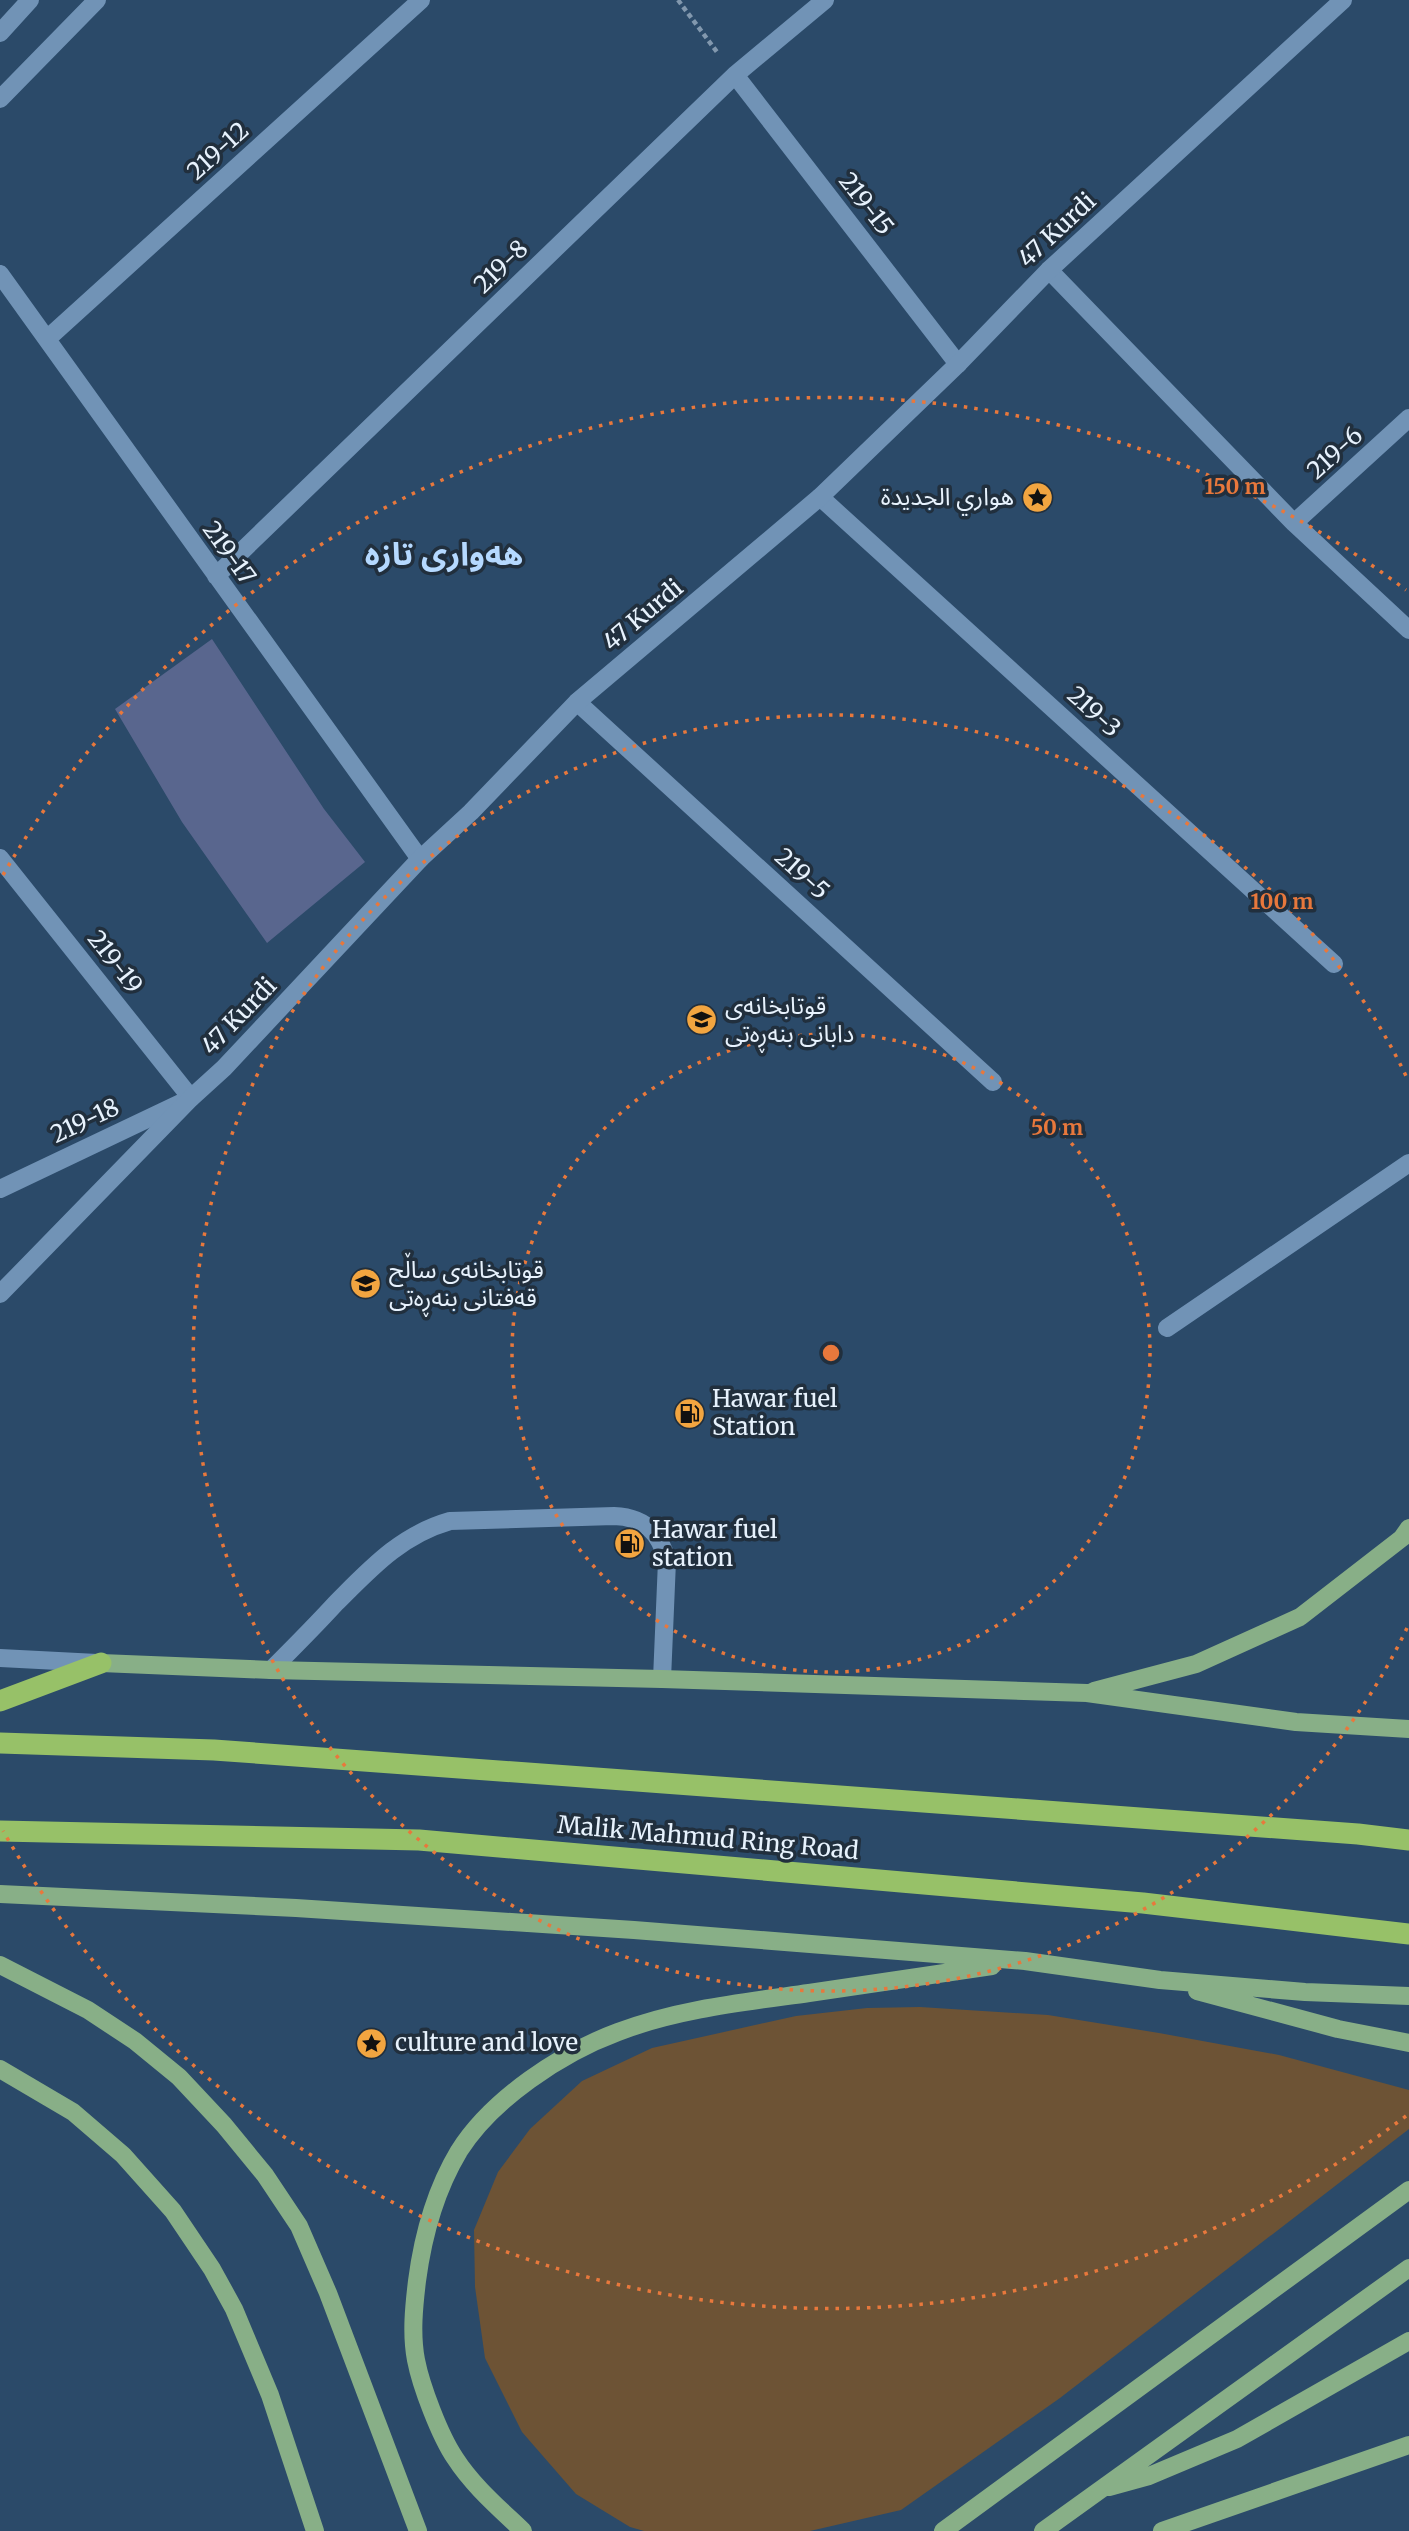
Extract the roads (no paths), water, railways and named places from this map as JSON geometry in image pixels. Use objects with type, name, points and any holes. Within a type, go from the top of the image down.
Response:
[{"type":"highway","points":[[0,1701],[101,1663]]},
{"type":"highway","name":"Malik Mahmud Ring Road","points":[[0,1743],[214,1750],[1409,1840]]},
{"type":"highway","name":"Malik Mahmud Ring Road","points":[[0,1831],[419,1840],[1143,1903],[1409,1934]]},
{"type":"main road","points":[[1087,1693],[1196,1664],[1300,1617],[1402,1538],[1409,1528]]},
{"type":"main road","points":[[101,1663],[1087,1693],[1296,1722],[1409,1729]]},
{"type":"main road","points":[[0,1894],[296,1908],[634,1930],[1025,1961],[1160,1980],[1305,1992],[1409,1996]]},
{"type":"main road","points":[[523,2531],[484,2495],[454,2457],[433,2413],[416,2359],[414,2307],[421,2247],[431,2214],[438,2192],[460,2150],[492,2112],[529,2081],[575,2050],[619,2032],[692,2011],[1025,1961]]},
{"type":"main road","points":[[0,1965],[88,2010],[135,2041],[179,2077],[224,2125],[265,2175],[299,2226],[328,2292],[418,2531]]},
{"type":"main road","points":[[1160,1980],[1325,2025],[1409,2043]]},
{"type":"main road","points":[[0,2069],[73,2112],[123,2155],[181,2223],[212,2269],[234,2309],[270,2395],[315,2531]]},
{"type":"main road","points":[[943,2531],[1409,2190]]},
{"type":"main road","points":[[1043,2531],[1409,2268]]},
{"type":"main road","points":[[1099,2490],[1149,2476],[1237,2439],[1409,2341]]},
{"type":"main road","points":[[1161,2531],[1409,2445]]},
{"type":"street","points":[[0,99],[97,0]]},
{"type":"street","name":"219-12","points":[[47,339],[421,0]]},
{"type":"street","name":"219-8","points":[[216,576],[735,75],[825,0]]},
{"type":"street","name":"47 Kurdi","points":[[0,1294],[191,1098],[224,1068],[420,859],[471,812],[577,702],[820,497],[958,364],[1049,270],[1343,0]]},
{"type":"street","points":[[0,33],[27,1]]},
{"type":"street","name":"219-15","points":[[735,75],[958,364]]},
{"type":"street","points":[[1049,270],[1294,523],[1409,629]]},
{"type":"street","name":"219-17","points":[[0,274],[420,859]]},
{"type":"street","name":"219-6","points":[[1294,523],[1409,418]]},
{"type":"street","name":"219-3","points":[[820,497],[1334,964]]},
{"type":"street","name":"219-5","points":[[577,702],[993,1082]]},
{"type":"street","name":"219-19","points":[[0,858],[191,1098]]},
{"type":"street","name":"219-18","points":[[0,1189],[191,1098]]},
{"type":"street","points":[[1167,1328],[1409,1163]]},
{"type":"street","points":[[271,1670],[376,1562],[402,1542],[430,1527],[450,1521],[614,1516],[638,1520],[649,1527],[664,1548],[667,1560],[662,1679]]},
{"type":"street","points":[[0,1658],[101,1663]]},
{"type":"place","name":"هواري الجديدة","points":[[1037,497]]},
{"type":"place","name":"قوتابخانەی دابانی بنەڕەتی","points":[[702,1020]]},
{"type":"place","name":"قوتابخانەی ساڵح قەفتانی بنەڕەتی","points":[[366,1284]]},
{"type":"place","name":"Hawar fuel Station","points":[[689,1413]]},
{"type":"place","name":"Hawar fuel station","points":[[629,1544]]},
{"type":"place","name":"culture and love","points":[[372,2043]]},
{"type":"district","name":"هەواری تازە","points":[[444,554]]}]
